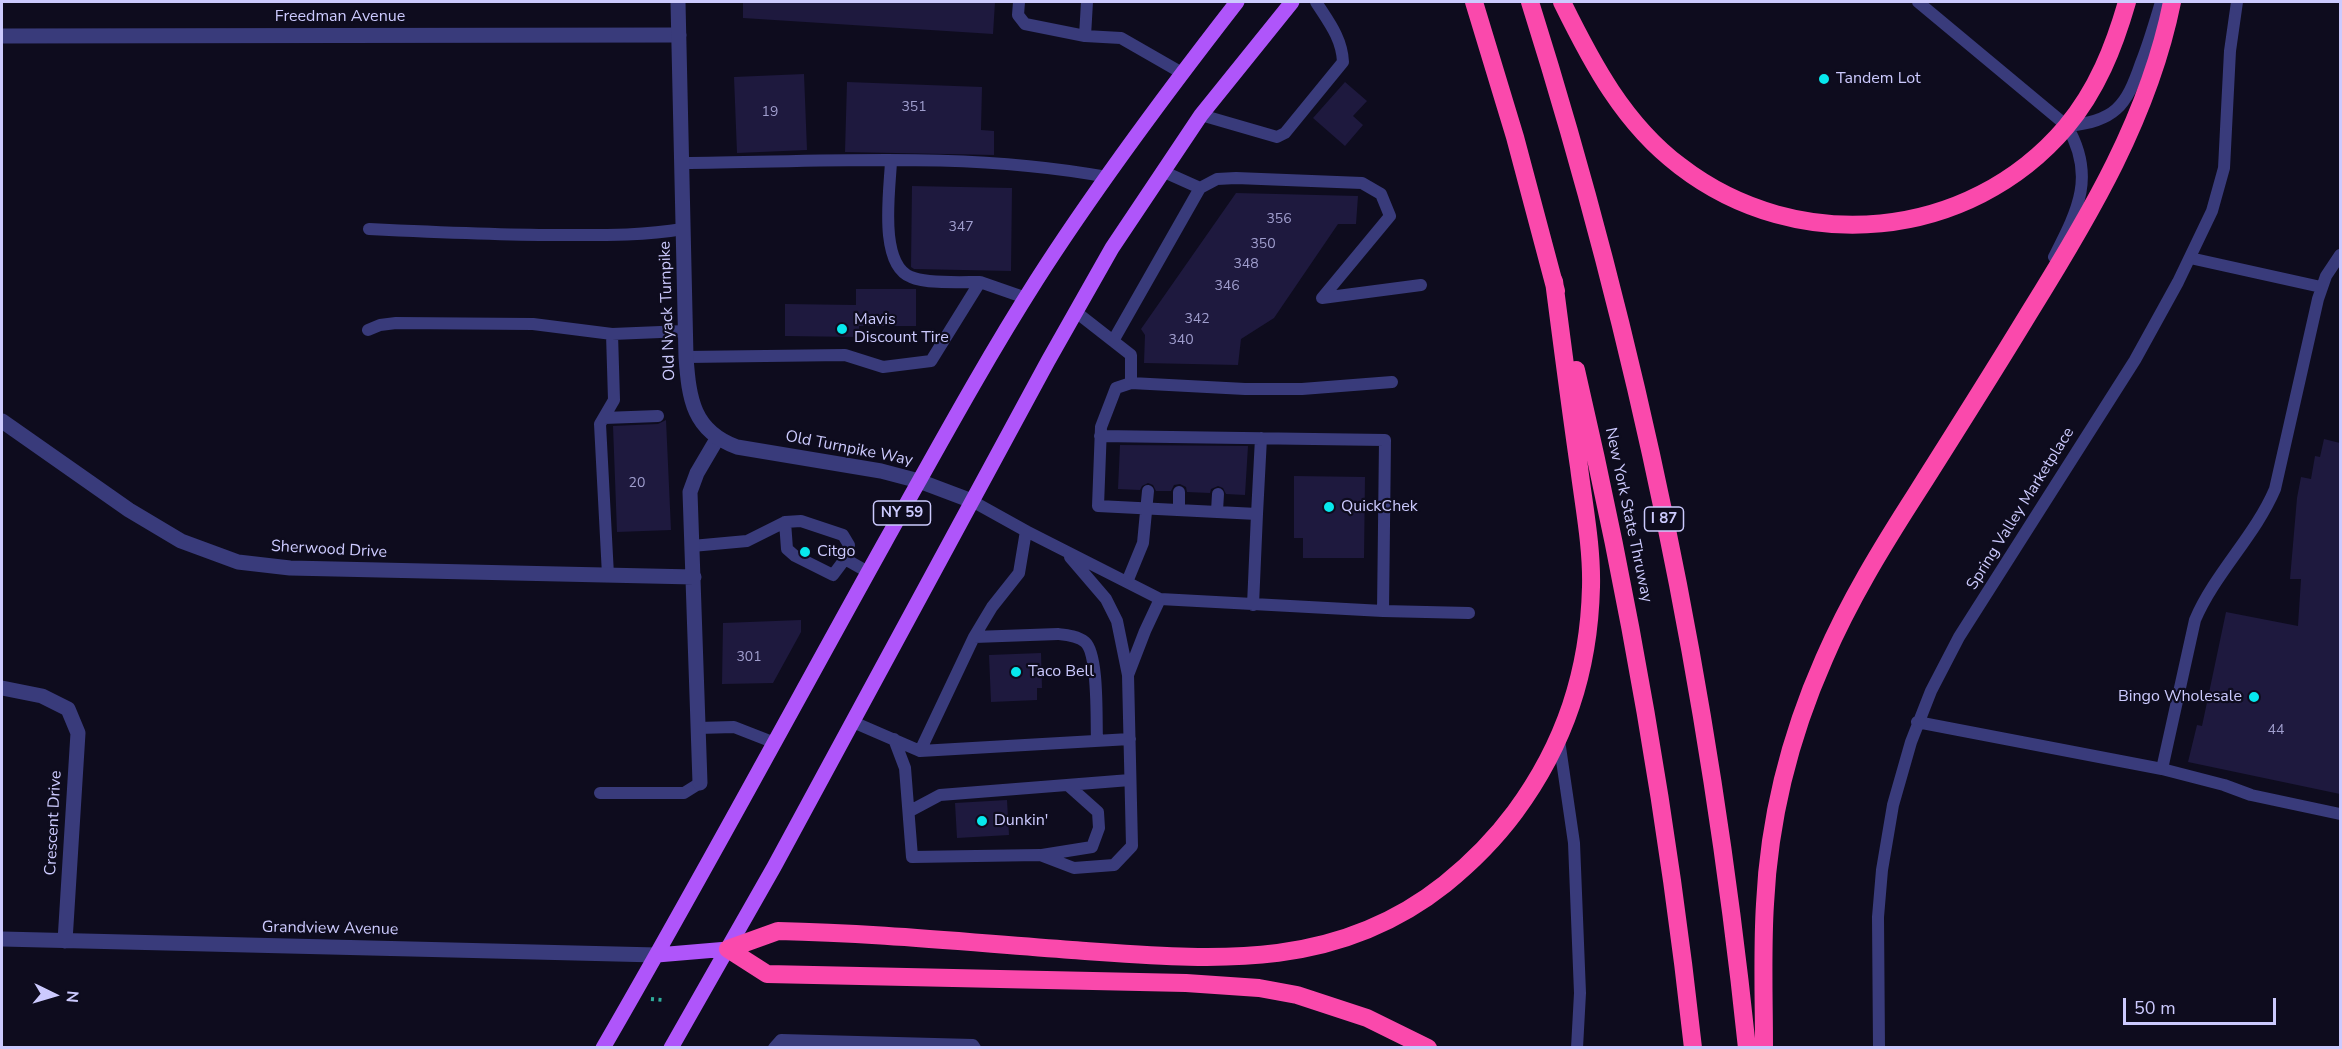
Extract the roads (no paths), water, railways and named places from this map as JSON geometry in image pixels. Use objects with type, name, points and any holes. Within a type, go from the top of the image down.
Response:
[{"type":"highway","name":"New York State Thruway","points":[[1474,2],[1515,137],[1554,281],[1592,436],[1636,656],[1669,855],[1693,1047]]},
{"type":"highway","name":"New York State Thruway","points":[[1530,2],[1567,123],[1606,268],[1664,519],[1689,647],[1712,786],[1734,935],[1747,1047]]},
{"type":"highway","points":[[1562,2],[1603,79],[1620,105],[1647,139],[1680,167],[1714,189],[1752,206],[1790,218],[1829,224],[1870,224],[1908,220],[1972,199],[2002,182],[2044,150],[2067,126],[2087,98],[2102,72],[2127,2]]},
{"type":"highway","points":[[1764,1047],[1767,878],[1779,800],[1801,718],[1823,659],[1862,583],[2082,228],[2115,167],[2148,87],[2161,49],[2172,2]]},
{"type":"highway","points":[[728,949],[778,931],[1172,957],[1264,955],[1333,943],[1366,931],[1400,915],[1457,874],[1485,848],[1509,820],[1530,791],[1559,740],[1573,704],[1588,632],[1591,584],[1587,535],[1554,281]]},
{"type":"highway","points":[[728,949],[767,974],[1186,983],[1259,988],[1298,995],[1358,1015],[1428,1047]]},
{"type":"main road","name":"NY 59","points":[[603,1047],[657,955],[970,390],[1026,298],[1107,177],[1182,73],[1237,2]]},
{"type":"main road","points":[[671,1047],[728,949],[1112,248],[1201,115],[1292,2]]},
{"type":"main road","points":[[657,955],[728,949]]},
{"type":"street","name":"Old Nyack Turnpike","points":[[678,2],[686,357],[690,393],[697,416],[717,439]]},
{"type":"street","name":"Freedman Avenue","points":[[2,36],[680,35]]},
{"type":"street","name":"Sherwood Drive","points":[[2,421],[146,521],[181,541],[238,562],[290,568],[694,577]]},
{"type":"street","name":"Old Turnpike Way","points":[[717,439],[747,449],[881,471],[919,481],[972,501]]},
{"type":"street","points":[[700,783],[690,500],[692,483],[717,439]]},
{"type":"street","name":"Crescent Drive","points":[[2,688],[42,696],[68,709],[78,733],[65,941]]},
{"type":"street","name":"Grandview Avenue","points":[[2,939],[657,955]]},
{"type":"lane","points":[[1019,2],[1018,15],[1025,24],[1085,36],[1121,38],[1182,73]]},
{"type":"lane","points":[[1085,36],[1087,2]]},
{"type":"lane","points":[[1201,115],[1266,135],[1277,137],[1285,133],[1342,62],[1342,49],[1338,37],[1316,2]]},
{"type":"lane","points":[[1918,2],[2067,126],[2079,154],[2083,175],[2080,199],[2072,222],[2011,344]]},
{"type":"lane","points":[[2067,126],[2103,118],[2127,98],[2148,46],[2161,2]]},
{"type":"lane","name":"Spring Valley Marketplace","points":[[1879,1047],[1878,917],[1881,870],[1893,805],[1917,722],[1959,637],[2135,360],[2190,258],[2212,211],[2223,175],[2229,62],[2237,2]]},
{"type":"lane","points":[[682,163],[953,160],[1071,170],[1107,177]]},
{"type":"lane","points":[[891,161],[890,246],[897,267],[911,277],[938,281],[980,282],[1026,298]]},
{"type":"lane","points":[[1162,171],[1200,188]]},
{"type":"lane","points":[[1113,341],[1200,188],[1217,179],[1362,183],[1381,194],[1390,216],[1322,298],[1421,285]]},
{"type":"lane","points":[[369,229],[489,235],[574,235],[655,234],[683,229]]},
{"type":"lane","points":[[2162,769],[2195,620],[2276,489],[2321,287],[2340,255]]},
{"type":"lane","points":[[2190,258],[2321,287]]},
{"type":"lane","points":[[686,357],[845,355],[883,368],[931,361],[980,282]]},
{"type":"lane","points":[[1076,312],[1131,355],[1131,383]]},
{"type":"lane","points":[[368,330],[380,325],[396,323],[533,324],[612,334],[685,331]]},
{"type":"lane","points":[[608,575],[600,424],[614,400],[612,334]]},
{"type":"lane","points":[[1257,514],[1098,506],[1101,427],[1116,388],[1131,383],[1245,389],[1302,389],[1392,382]]},
{"type":"lane","points":[[604,418],[658,416]]},
{"type":"lane","points":[[1100,436],[1219,441],[1261,438],[1385,440],[1383,611]]},
{"type":"lane","points":[[1253,604],[1261,438]]},
{"type":"lane","points":[[1127,582],[1143,543],[1148,490]]},
{"type":"lane","points":[[1179,492],[1179,509]]},
{"type":"lane","points":[[1217,511],[1218,494]]},
{"type":"lane","points":[[972,501],[1160,599],[1383,611],[1469,613]]},
{"type":"lane","points":[[692,546],[747,541],[785,522],[801,521],[843,535],[849,545],[845,559],[833,574],[795,556],[787,549],[785,522]]},
{"type":"lane","points":[[920,751],[974,637],[992,607],[1019,573],[1026,531]]},
{"type":"lane","points":[[1040,855],[1074,868],[1114,865],[1132,846],[1128,675],[1117,621],[1106,599],[1066,551]]},
{"type":"lane","points":[[845,559],[868,572]]},
{"type":"lane","points":[[1128,675],[1160,599]]},
{"type":"lane","points":[[974,637],[1058,634],[1072,636],[1086,642],[1093,657],[1097,740]]},
{"type":"lane","points":[[853,722],[920,751],[1130,739]]},
{"type":"lane","points":[[1917,722],[2162,769],[2224,785],[2251,795],[2340,814]]},
{"type":"lane","points":[[698,728],[734,727],[775,743]]},
{"type":"lane","points":[[894,740],[905,768],[912,857],[1040,855],[1092,847],[1099,828],[1098,812],[1070,786]]},
{"type":"lane","points":[[1559,740],[1574,843],[1580,993],[1577,1047]]},
{"type":"lane","points":[[910,811],[940,795],[1130,780]]},
{"type":"lane","points":[[600,793],[684,793],[700,783]]},
{"type":"lane","points":[[774,1047],[781,1040],[928,1042],[975,1047]]},
{"type":"place","name":"Tandem Lot","points":[[1824,79]]},
{"type":"place","name":"Mavis Discount Tire","points":[[842,329]]},
{"type":"place","name":"QuickChek","points":[[1329,507]]},
{"type":"place","name":"Citgo","points":[[805,552]]},
{"type":"place","name":"Taco Bell","points":[[1016,672]]},
{"type":"place","name":"Bingo Wholesale","points":[[2254,697]]},
{"type":"place","name":"Dunkin'","points":[[982,821]]}]
